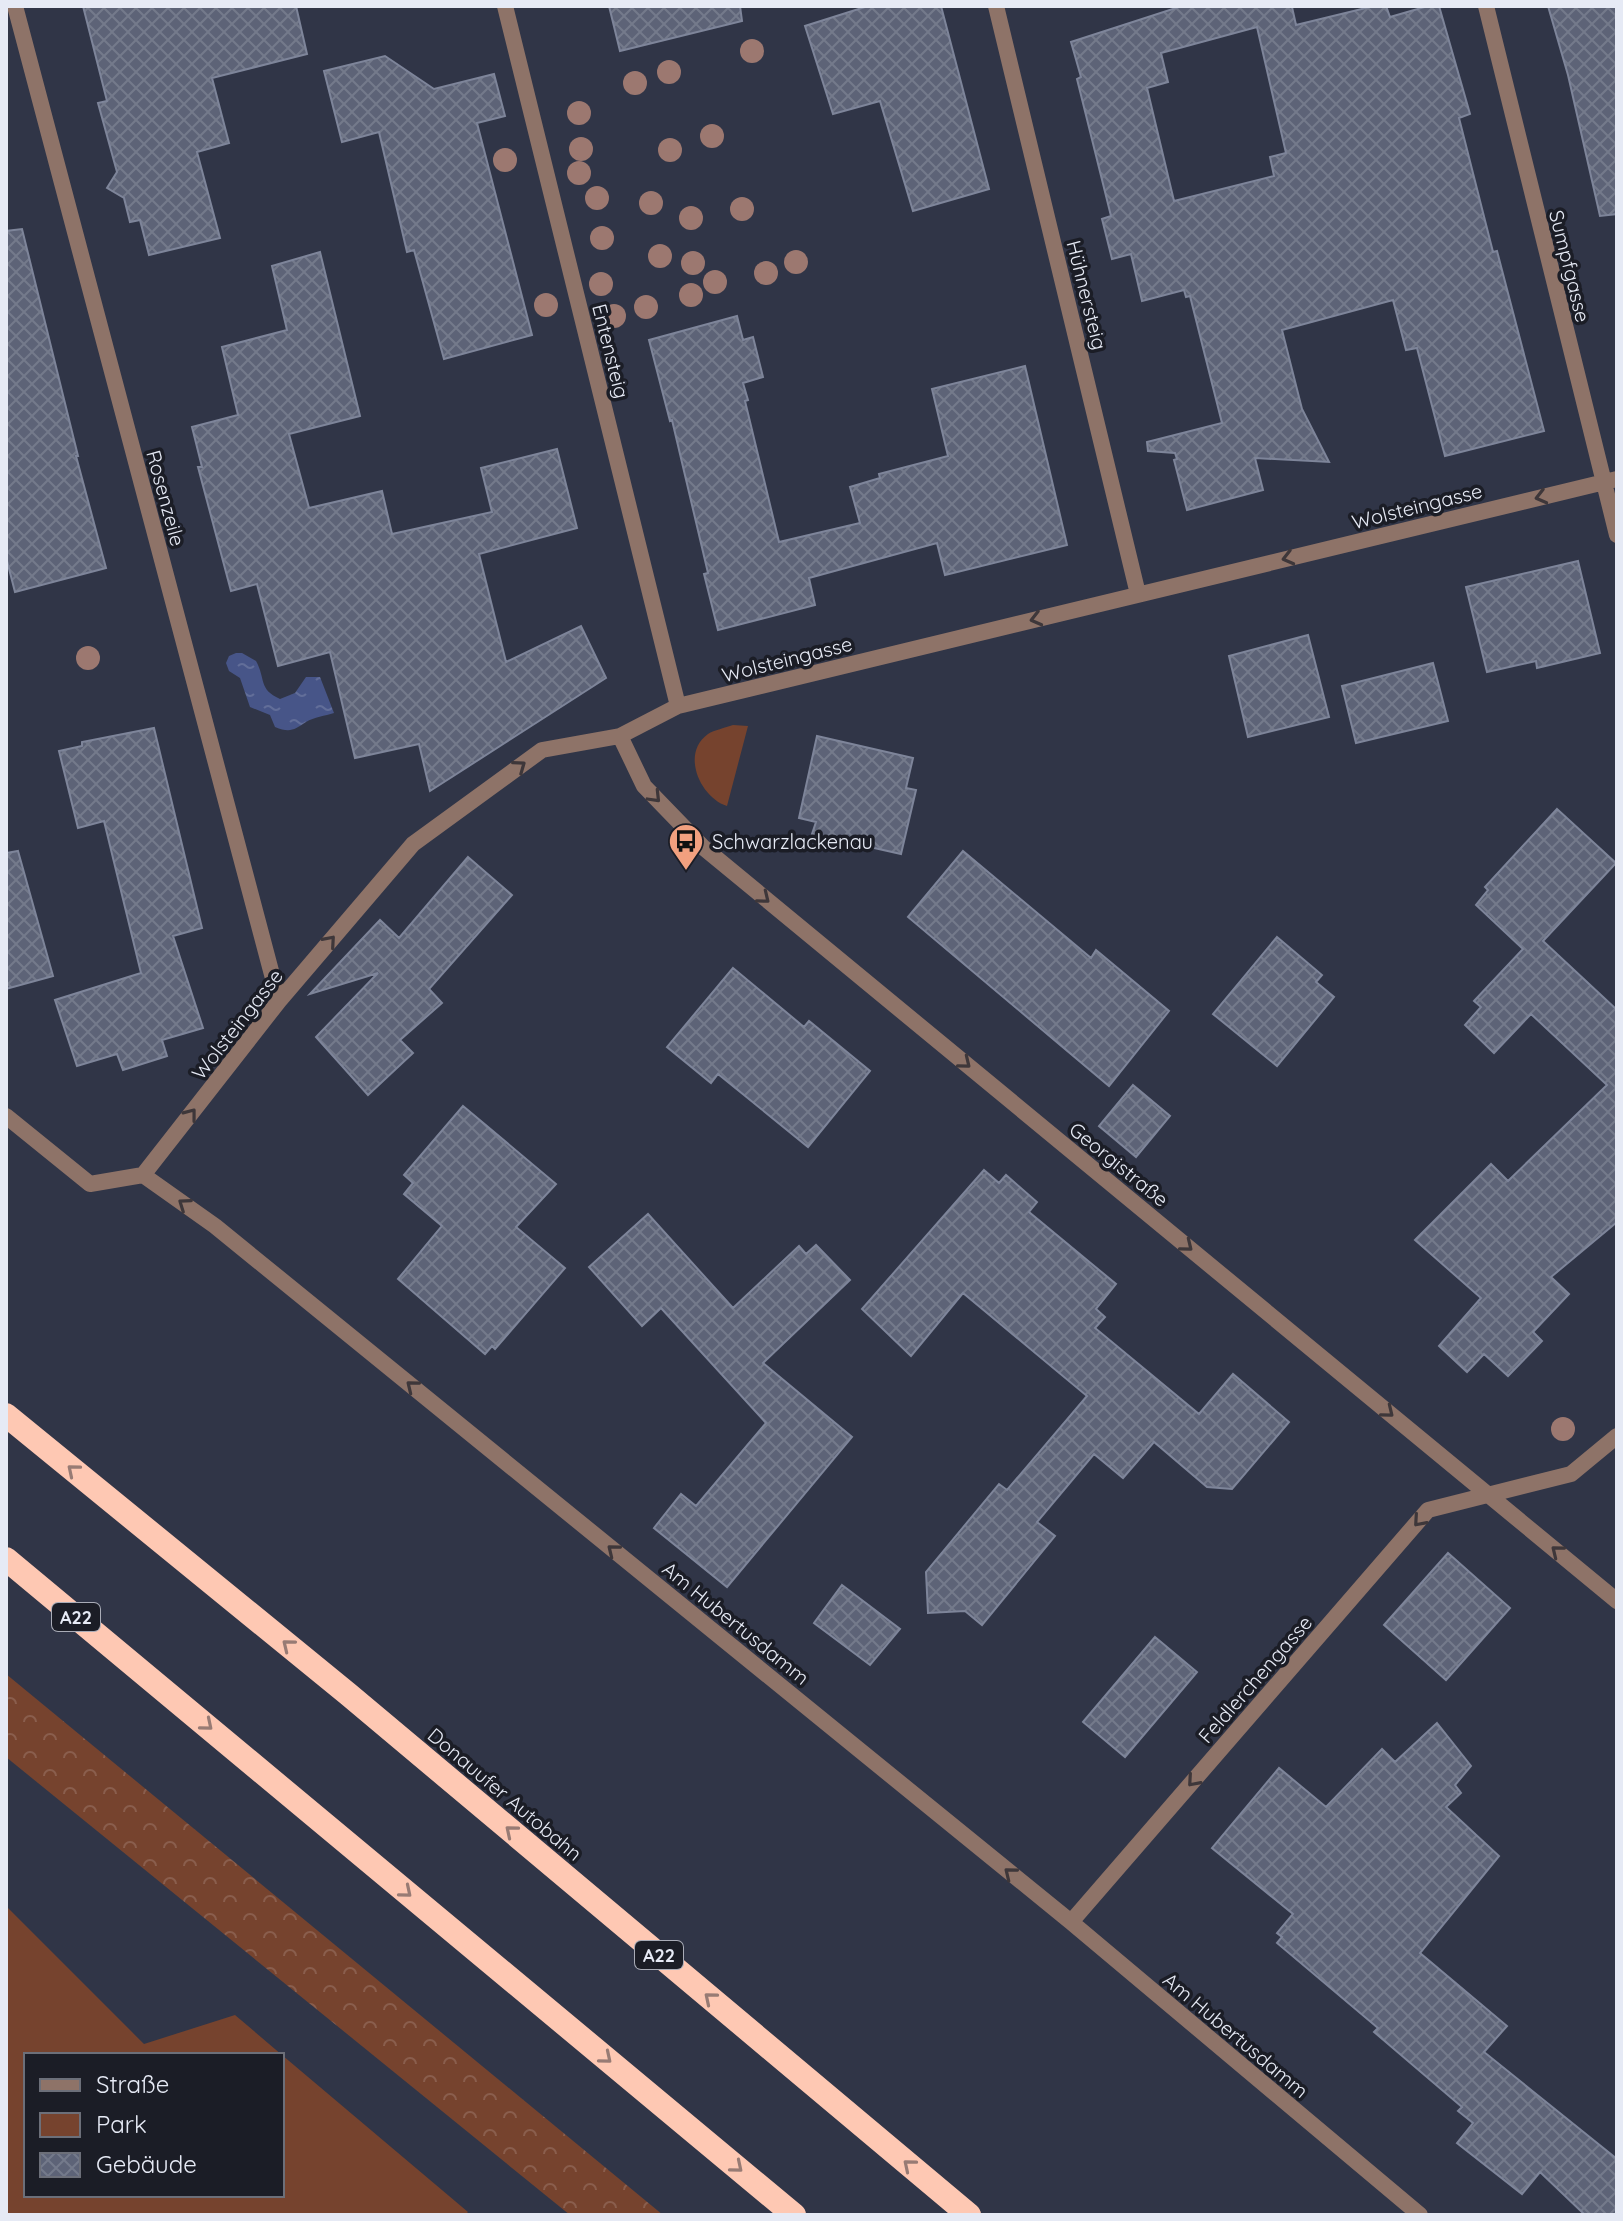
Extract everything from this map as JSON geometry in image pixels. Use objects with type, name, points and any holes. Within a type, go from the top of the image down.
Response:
[{"type":"highway","name":"Donauufer Autobahn","points":[[6,1415],[348,1694],[969,2215]]},
{"type":"highway","name":"A22","points":[[6,1559],[794,2215]]},
{"type":"street","name":"Rosenzeile","points":[[15,6],[279,1001]]},
{"type":"street","name":"Entensteig","points":[[505,6],[678,706]]},
{"type":"street","name":"Hühnersteig","points":[[996,6],[1138,594]]},
{"type":"street","name":"Sumpfgasse","points":[[1486,6],[1610,480],[1617,535]]},
{"type":"street","name":"Wolsteingasse","points":[[143,1175],[279,1001],[413,844],[542,750],[620,736],[678,706],[1610,480]]},
{"type":"street","name":"Georgistraße","points":[[620,736],[644,786],[704,848],[1617,1601]]},
{"type":"street","points":[[6,1116],[90,1184],[143,1175]]},
{"type":"street","name":"Am Hubertusdamm","points":[[143,1175],[225,1234],[1071,1922],[1420,2215]]},
{"type":"street","name":"Feldlerchengasse","points":[[1071,1922],[1428,1510],[1571,1474],[1617,1436]]},
{"type":"green space","points":[[733,725],[748,726],[727,806],[702,785],[695,763],[700,743],[708,734]]},
{"type":"green space","points":[[6,1674],[663,2215],[570,2215],[6,1757]]},
{"type":"green space","points":[[6,1906],[144,2044],[235,2015],[280,2053],[24,2053],[24,2197],[284,2197],[284,2056],[468,2212],[465,2215],[6,2215]]},
{"type":"water","points":[[236,653],[256,661],[265,687],[280,699],[295,693],[306,677],[320,677],[334,713],[312,719],[292,730],[275,727],[270,715],[250,707],[240,678],[229,671],[226,663],[229,656]]},
{"type":"building","points":[[83,6],[296,6],[307,54],[212,78],[229,143],[197,152],[220,238],[149,255],[140,220],[130,222],[124,198],[107,188],[117,172],[98,103],[107,101]]},
{"type":"building","points":[[609,6],[740,6],[742,21],[620,51]]},
{"type":"building","points":[[868,6],[941,6],[989,189],[913,211],[880,101],[833,114],[805,26]]},
{"type":"building","points":[[1182,6],[1292,7],[1296,25],[1374,6],[1386,6],[1390,17],[1428,6],[1439,6],[1470,114],[1459,118],[1544,431],[1445,456],[1417,348],[1406,350],[1393,300],[1282,330],[1302,409],[1329,462],[1255,458],[1263,490],[1187,510],[1174,460],[1177,459],[1175,453],[1148,451],[1147,442],[1222,423],[1190,296],[1186,297],[1184,290],[1142,301],[1131,254],[1112,259],[1102,219],[1111,216],[1077,79],[1081,77],[1071,42]],"holes":[[[1257,27],[1286,153],[1270,157],[1274,176],[1174,201],[1147,88],[1168,82],[1161,53]]]},
{"type":"building","points":[[1548,6],[1617,6],[1617,214],[1600,216],[1568,75]]},
{"type":"building","points":[[385,56],[434,89],[494,74],[505,116],[477,123],[532,335],[444,359],[414,250],[407,252],[379,132],[342,142],[324,71]]},
{"type":"building","points":[[22,229],[106,568],[15,592],[6,557],[6,231]]},
{"type":"building","points":[[320,252],[360,416],[289,434],[309,508],[382,491],[392,534],[492,512],[481,468],[557,449],[577,528],[479,554],[506,662],[581,626],[606,678],[430,791],[419,744],[355,758],[330,652],[278,666],[257,584],[231,591],[198,467],[202,467],[192,427],[238,415],[222,347],[287,330],[272,266]]},
{"type":"building","points":[[737,316],[743,340],[753,337],[763,377],[743,383],[779,542],[860,523],[850,487],[880,478],[879,474],[948,456],[932,389],[1025,366],[1067,545],[945,575],[937,543],[809,578],[815,605],[718,630],[704,574],[708,573],[672,420],[649,340]]},
{"type":"building","points":[[1578,561],[1600,653],[1537,668],[1536,661],[1487,672],[1466,587]]},
{"type":"building","points":[[1308,635],[1329,717],[1248,737],[1229,656]]},
{"type":"building","points":[[1433,663],[1448,721],[1356,743],[1342,686]]},
{"type":"building","points":[[154,728],[202,928],[173,936],[203,1028],[162,1040],[167,1056],[123,1070],[117,1054],[77,1066],[55,1000],[141,973],[104,821],[78,828],[59,751],[82,746],[82,742]]},
{"type":"building","points":[[817,736],[913,758],[906,788],[916,790],[901,854],[812,834],[816,822],[799,818]]},
{"type":"building","points":[[1557,809],[1616,863],[1543,941],[1617,1010],[1617,1222],[1551,1277],[1569,1294],[1533,1332],[1542,1341],[1508,1376],[1484,1354],[1467,1372],[1439,1346],[1481,1298],[1415,1240],[1491,1164],[1508,1181],[1607,1085],[1531,1014],[1494,1053],[1465,1025],[1481,1007],[1474,1001],[1523,949],[1476,905],[1488,890],[1485,887]]},
{"type":"building","points":[[18,851],[53,976],[6,989],[6,853]]},
{"type":"building","points":[[963,851],[1091,958],[1096,950],[1169,1011],[1109,1086],[908,917]]},
{"type":"building","points":[[468,857],[512,895],[429,989],[442,1003],[400,1040],[413,1053],[368,1095],[316,1037],[378,973],[310,994],[380,920],[399,938]]},
{"type":"building","points":[[1277,937],[1322,975],[1316,982],[1334,997],[1277,1066],[1213,1014]]},
{"type":"building","points":[[733,968],[804,1027],[809,1021],[870,1071],[808,1147],[718,1074],[711,1083],[667,1047]]},
{"type":"building","points":[[1133,1085],[1170,1116],[1136,1157],[1099,1126]]},
{"type":"building","points":[[463,1106],[556,1184],[516,1227],[565,1268],[495,1349],[492,1346],[485,1354],[398,1279],[442,1226],[404,1194],[413,1183],[404,1175]]},
{"type":"building","points":[[984,1170],[999,1183],[1006,1175],[1037,1202],[1029,1212],[1116,1284],[1096,1309],[1105,1317],[1095,1328],[1199,1414],[1233,1374],[1289,1422],[1232,1489],[1207,1487],[1154,1442],[1123,1478],[1094,1454],[1037,1522],[1055,1536],[982,1625],[965,1611],[928,1613],[926,1572],[999,1484],[1007,1490],[1087,1396],[963,1293],[911,1356],[862,1309]]},
{"type":"building","points":[[648,1214],[733,1308],[799,1246],[806,1254],[816,1245],[850,1280],[763,1363],[852,1437],[727,1587],[654,1528],[681,1494],[696,1506],[766,1423],[661,1308],[642,1326],[589,1267]]},
{"type":"building","points":[[1448,1553],[1510,1608],[1446,1680],[1384,1625]]},
{"type":"building","points":[[842,1585],[900,1629],[870,1665],[814,1623]]},
{"type":"building","points":[[1155,1637],[1197,1672],[1125,1757],[1083,1722]]},
{"type":"building","points":[[1437,1723],[1471,1766],[1455,1785],[1461,1793],[1446,1807],[1499,1856],[1420,1953],[1507,2026],[1484,2052],[1617,2159],[1617,2215],[1585,2215],[1540,2172],[1522,2194],[1457,2143],[1473,2123],[1458,2111],[1462,2107],[1374,2032],[1378,2028],[1277,1943],[1282,1937],[1277,1933],[1293,1914],[1212,1848],[1279,1768],[1326,1807],[1382,1749],[1395,1762]]},
{"type":"place","name":"Schwarzlackenau","points":[[686,872]]}]
